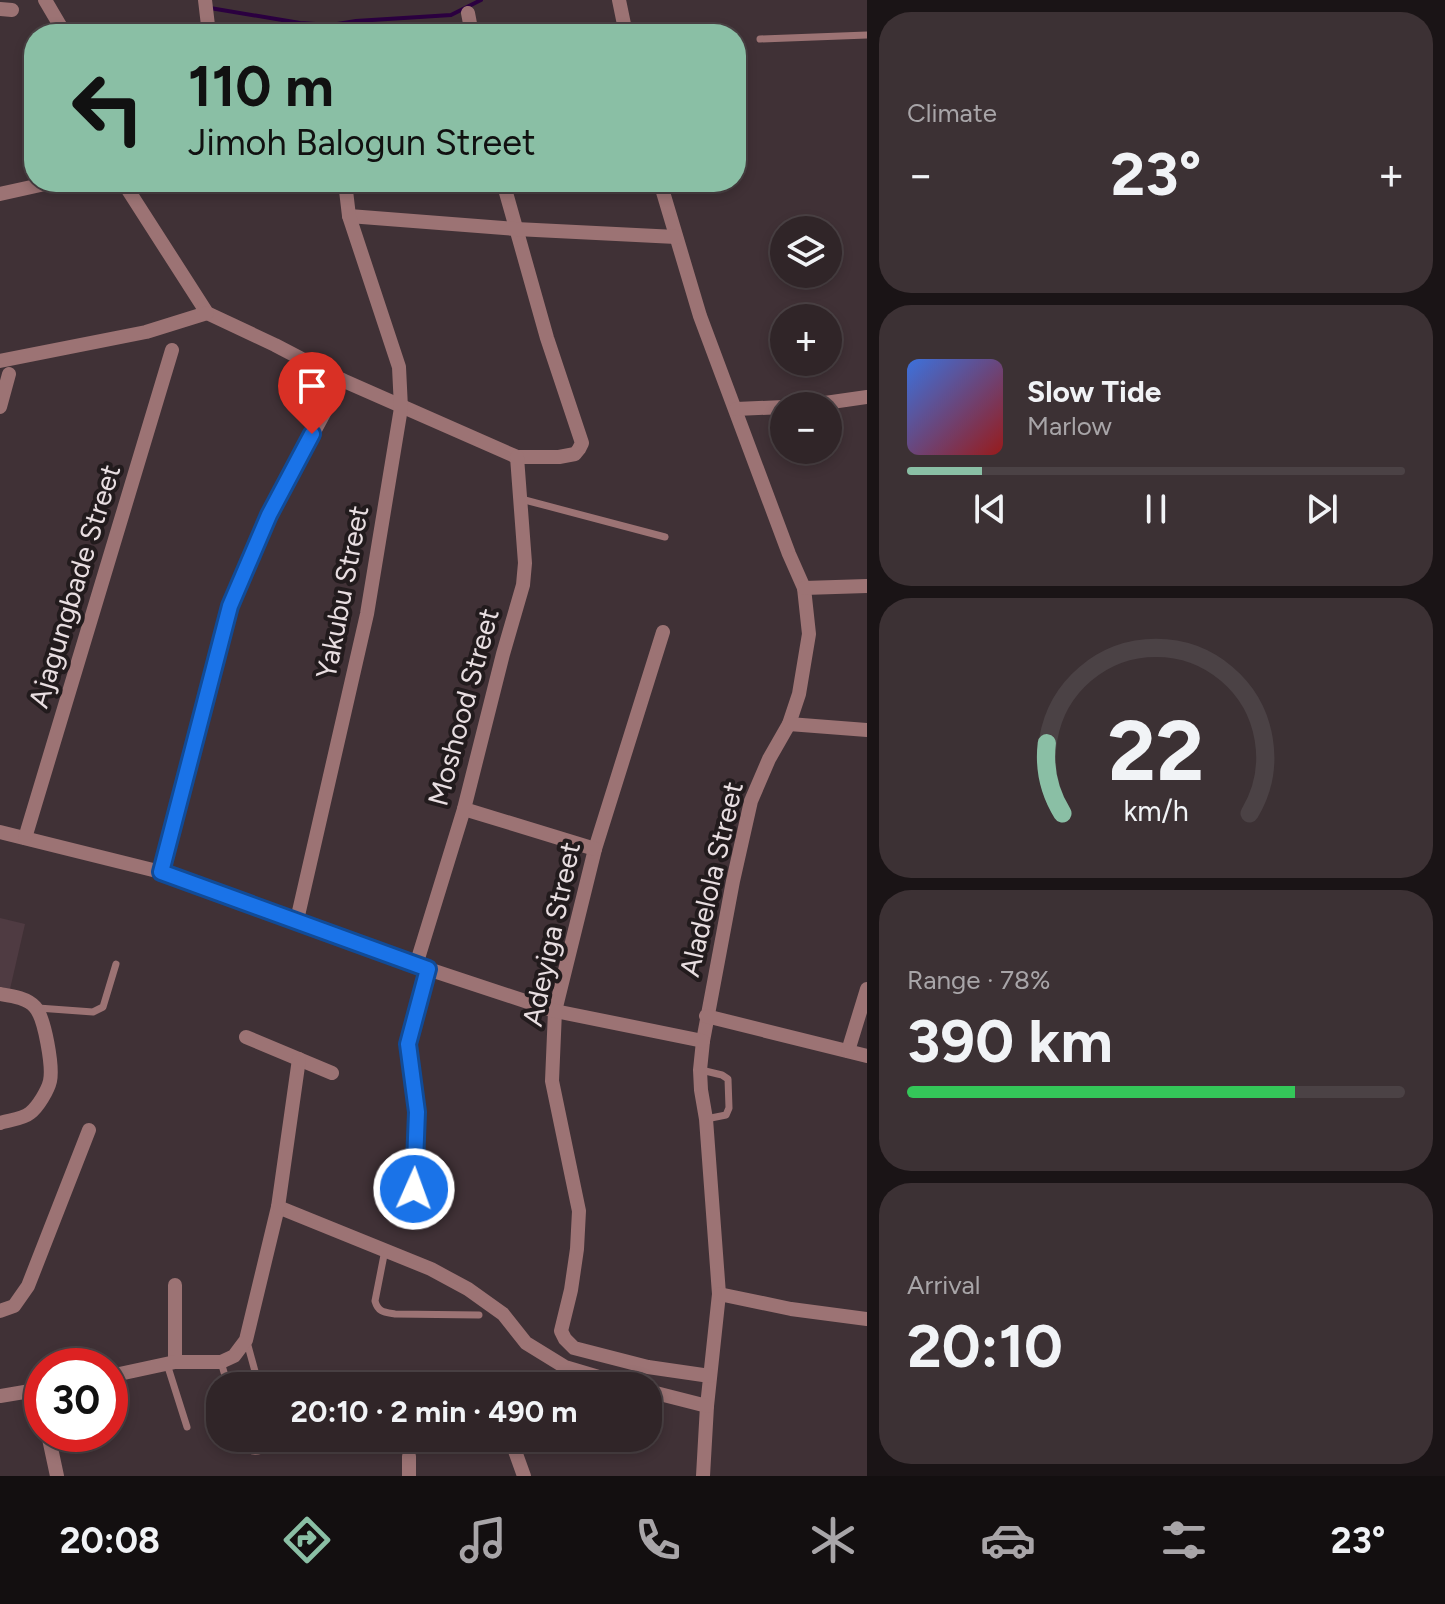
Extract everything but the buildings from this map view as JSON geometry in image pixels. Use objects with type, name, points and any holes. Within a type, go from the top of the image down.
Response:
[{"type":"street","points":[[45,0],[59,24]]},
{"type":"street","points":[[205,0],[208,24]]},
{"type":"street","points":[[619,0],[624,24]]},
{"type":"street","points":[[468,13],[470,24]]},
{"type":"street","points":[[0,194],[24,189]]},
{"type":"street","points":[[129,192],[207,313],[401,408],[517,457],[575,454],[582,443],[547,338],[506,192]]},
{"type":"street","name":"Yakubu Street","points":[[297,920],[367,614],[401,408],[399,367],[349,216],[346,192]]},
{"type":"street","name":"Aladelola Street","points":[[663,192],[700,316],[804,588],[809,634],[799,694],[789,724],[769,759],[751,801],[706,1016],[700,1070],[719,1294],[703,1476]]},
{"type":"street","points":[[349,216],[676,237]]},
{"type":"street","points":[[0,361],[146,332],[207,313]]},
{"type":"street","name":"Ajagungbade Street","points":[[25,838],[172,350]]},
{"type":"street","points":[[0,407],[9,374]]},
{"type":"street","points":[[161,872],[230,606],[269,515],[342,380]]},
{"type":"street","points":[[842,401],[867,397]]},
{"type":"street","points":[[736,409],[770,408]]},
{"type":"street","name":"Moshood Street","points":[[414,1189],[417,1112],[408,1044],[422,967],[523,585],[525,563],[517,457]]},
{"type":"street","points":[[804,588],[867,586]]},
{"type":"street","name":"Adeyiga Street","points":[[663,632],[595,849],[555,1011],[552,1081],[579,1211],[571,1290],[561,1331],[574,1348],[648,1367],[710,1376]]},
{"type":"street","points":[[789,724],[867,730]]},
{"type":"street","points":[[464,809],[595,849]]},
{"type":"street","points":[[0,832],[161,872],[422,967],[555,1011],[703,1041]]},
{"type":"street","points":[[848,1051],[867,989]]},
{"type":"street","points":[[0,994],[28,1001],[36,1008],[45,1032],[50,1081],[29,1114],[0,1123]]},
{"type":"street","points":[[706,1016],[867,1056]]},
{"type":"street","points":[[246,1037],[332,1073]]},
{"type":"street","points":[[128,1372],[171,1363],[221,1362],[234,1356],[246,1340],[278,1207],[299,1059]]},
{"type":"street","points":[[0,1311],[14,1306],[28,1286],[89,1130]]},
{"type":"street","points":[[278,1207],[431,1269],[468,1289],[503,1314],[526,1343],[565,1367],[582,1372]]},
{"type":"street","points":[[171,1363],[175,1285]]},
{"type":"street","points":[[719,1294],[812,1313],[867,1319]]},
{"type":"street","points":[[0,1396],[24,1392]]},
{"type":"street","points":[[662,1395],[707,1406]]},
{"type":"street","points":[[52,1452],[57,1476]]},
{"type":"street","points":[[515,1452],[524,1476]]},
{"type":"street","points":[[409,1456],[409,1476]]},
{"type":"lane","points":[[760,39],[867,35]]},
{"type":"lane","points":[[519,498],[665,537]]},
{"type":"lane","points":[[36,1008],[99,1011],[103,1007],[116,964]]},
{"type":"lane","points":[[700,1070],[728,1079],[728,1112],[706,1119]]},
{"type":"lane","points":[[385,1250],[375,1301],[377,1308],[395,1314],[479,1315]]},
{"type":"lane","points":[[246,1340],[255,1372]]},
{"type":"lane","points":[[221,1362],[224,1372]]},
{"type":"lane","points":[[171,1363],[187,1427]]},
{"type":"shaded area","points":[[0,918],[25,924],[10,989],[0,987]]},
{"type":"waterway","points":[[337,24],[451,15],[481,0]]},
{"type":"waterway","points":[[210,8],[316,24]]},
{"type":"route","points":[[312,434],[269,515],[230,606],[161,872],[428,969],[408,1044],[417,1112],[414,1189]]}]
